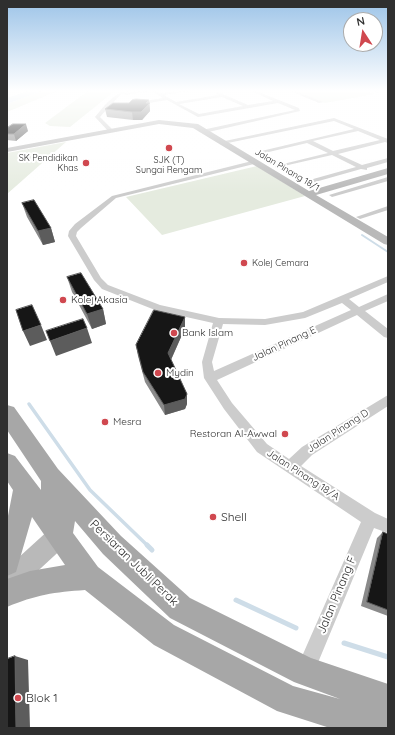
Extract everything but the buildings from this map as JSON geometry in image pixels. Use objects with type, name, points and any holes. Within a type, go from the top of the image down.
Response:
[{"type":"main road","name":"Persiaran Jubli Perak","points":[[7,413],[50,476],[112,545],[180,608],[305,671],[388,700]]},
{"type":"main road","points":[[7,463],[59,536],[90,576],[164,635],[288,700],[387,728]]},
{"type":"main road","points":[[50,476],[51,488],[63,512],[63,526],[59,536]]},
{"type":"main road","points":[[7,563],[20,518],[25,488]]},
{"type":"main road","points":[[7,593],[30,584],[46,580],[90,576]]},
{"type":"street","points":[[104,124],[111,131]]},
{"type":"street","name":"Jalan Pinang 18/1","points":[[7,150],[150,124]]},
{"type":"street","name":"Jalan Pinang 18/1","points":[[188,124],[204,131],[223,142],[388,242]]},
{"type":"street","points":[[204,131],[235,124]]},
{"type":"street","points":[[223,142],[306,124]]},
{"type":"street","points":[[348,124],[387,140]]},
{"type":"street","points":[[256,153],[360,129]]},
{"type":"street","points":[[277,167],[387,140]]},
{"type":"street","points":[[308,141],[362,167],[388,188]]},
{"type":"street","points":[[308,182],[388,160]]},
{"type":"street","points":[[256,162],[114,197],[78,226],[73,231],[72,236],[98,280],[105,287],[158,308],[219,321],[265,322],[285,320],[304,315],[343,300],[388,279]]},
{"type":"street","points":[[332,195],[376,178],[388,171]]},
{"type":"street","points":[[308,194],[366,177],[388,179]]},
{"type":"street","points":[[360,217],[388,208]]},
{"type":"street","name":"Jalan Pinang E","points":[[210,378],[388,297]]},
{"type":"street","points":[[343,300],[388,334]]},
{"type":"street","name":"Jalan Pinang 18/A","points":[[219,321],[207,362],[210,378],[228,406],[262,448],[370,518],[388,526]]},
{"type":"street","name":"Jalan Pinang D","points":[[291,466],[307,451],[388,400]]},
{"type":"street","name":"Jalan Pinang F","points":[[305,671],[370,518]]},
{"type":"street","points":[[7,584],[59,536]]},
{"type":"shaded area","points":[[47,124],[73,124],[70,127],[50,126]]},
{"type":"shaded area","points":[[66,142],[7,194],[7,153]]},
{"type":"shaded area","points":[[257,166],[305,196],[162,235],[126,197]]},
{"type":"waterway","points":[[362,235],[388,252]]},
{"type":"waterway","points":[[29,404],[90,490],[148,546]]},
{"type":"waterway","points":[[148,546],[152,550]]},
{"type":"waterway","points":[[236,600],[296,628]]},
{"type":"waterway","points":[[344,643],[388,657]]},
{"type":"place","name":"SJK (T) Sungai Rengam","points":[[169,148]]},
{"type":"place","name":"SK Pendidikan Khas","points":[[86,163]]},
{"type":"place","name":"Kolej Cemara","points":[[244,263]]},
{"type":"place","name":"Kolej Akasia","points":[[63,300]]},
{"type":"place","name":"Bank Islam","points":[[174,333]]},
{"type":"place","name":"Mydin","points":[[158,373]]},
{"type":"place","name":"Mesra","points":[[105,422]]},
{"type":"place","name":"Restoran Al-Awwal","points":[[285,434]]},
{"type":"place","name":"Shell","points":[[213,517]]},
{"type":"place","name":"Blok 1","points":[[18,698]]}]
